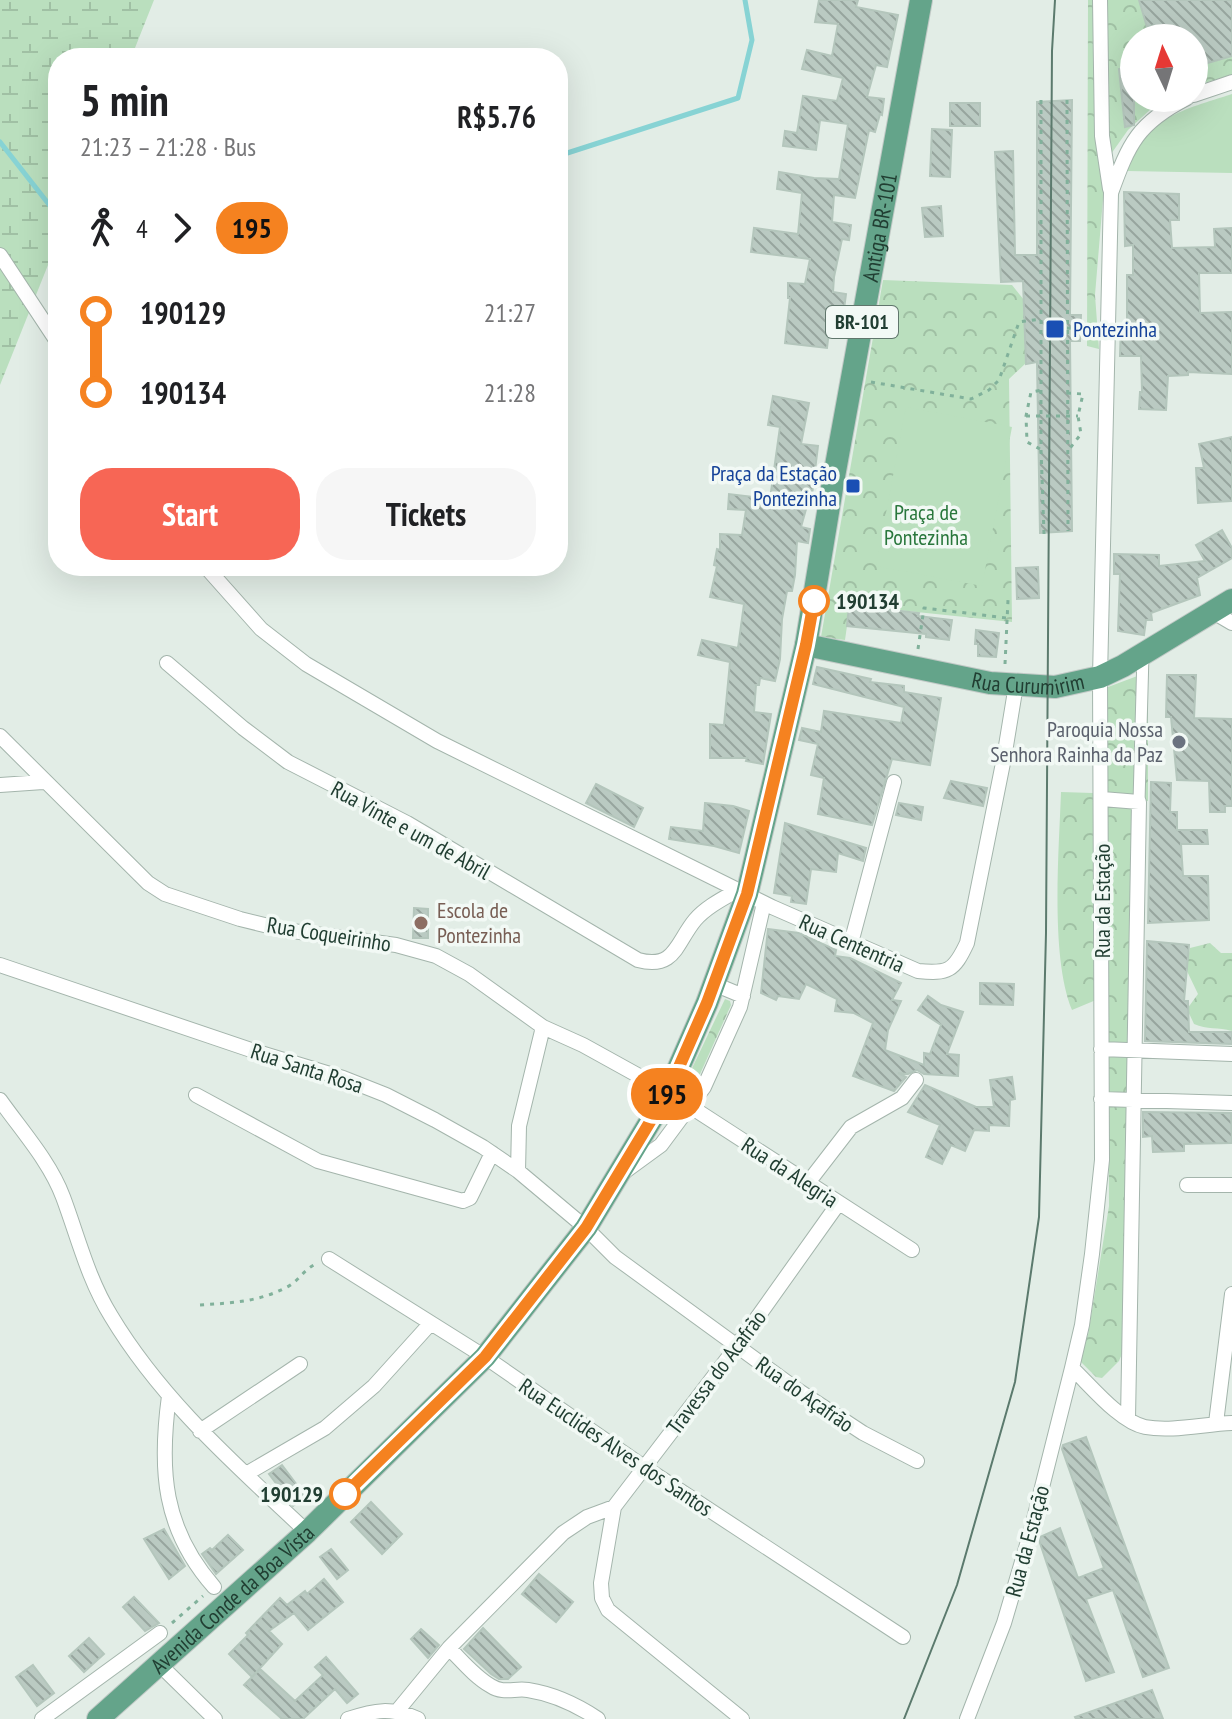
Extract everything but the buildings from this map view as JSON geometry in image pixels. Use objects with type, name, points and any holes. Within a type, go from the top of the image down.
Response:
[{"type":"main road","name":"Antiga BR-101","points":[[806,645],[921,0]]},
{"type":"main road","name":"Rua Curumirim","points":[[806,645],[915,668],[1010,684],[1055,687],[1100,677],[1226,612]]},
{"type":"main road","name":"Avenida Conde da Boa Vista","points":[[98,1719],[307,1532],[485,1357],[586,1228],[668,1092],[750,896],[806,645]]},
{"type":"street","points":[[1100,0],[1101,122],[1111,193]]},
{"type":"street","points":[[1208,90],[1232,82]]},
{"type":"street","name":"Rua da Estação","points":[[967,1719],[1004,1623],[1031,1531],[1082,1325],[1097,1212],[1102,1160],[1100,677],[1111,193],[1125,152],[1141,130],[1162,112]]},
{"type":"street","points":[[0,255],[48,328]]},
{"type":"street","name":"Rua Cententria","points":[[214,576],[261,629],[306,664],[437,741],[750,896],[918,971],[936,973],[950,970],[958,962],[967,943],[1004,758],[1010,684]]},
{"type":"street","points":[[1128,1419],[1143,654]]},
{"type":"street","name":"Rua Vinte e um de Abril","points":[[167,663],[288,762],[407,823],[638,960],[651,963],[664,961],[675,951],[696,918],[750,896]]},
{"type":"street","points":[[0,736],[43,782]]},
{"type":"street","points":[[0,785],[43,782]]},
{"type":"street","name":"Rua Coqueirinho","points":[[43,782],[148,883],[165,894],[192,905],[285,930],[417,949],[469,974],[543,1027],[583,1045],[668,1092]]},
{"type":"street","points":[[851,943],[894,782]]},
{"type":"street","points":[[1102,799],[1139,802]]},
{"type":"street","points":[[614,1180],[661,1145],[704,1087],[743,996],[750,896]]},
{"type":"street","name":"Rua Santa Rosa","points":[[0,965],[386,1095],[492,1153],[586,1228]]},
{"type":"street","points":[[714,984],[743,996]]},
{"type":"street","points":[[518,1171],[519,1126],[543,1027]]},
{"type":"street","points":[[1101,1049],[1232,1054]]},
{"type":"street","points":[[807,1184],[851,1127],[902,1098],[916,1080]]},
{"type":"street","name":"Rua da Alegria","points":[[668,1092],[912,1250]]},
{"type":"street","points":[[196,1095],[318,1161],[463,1201],[470,1198],[492,1153]]},
{"type":"street","points":[[1101,1099],[1232,1103]]},
{"type":"street","points":[[0,1100],[48,1169],[62,1195],[77,1242],[108,1313],[169,1396],[200,1431],[307,1532]]},
{"type":"street","points":[[1187,1185],[1232,1185]]},
{"type":"street","name":"Travessa do Acafrão","points":[[742,1719],[608,1610],[602,1598],[601,1583],[614,1507],[737,1346],[838,1204]]},
{"type":"street","name":"Rua do Açafrão","points":[[586,1228],[615,1257],[828,1412],[917,1461]]},
{"type":"street","name":"Rua Euclides Alves dos Santos","points":[[329,1259],[485,1357],[644,1467],[903,1637]]},
{"type":"street","points":[[1216,1423],[1232,1294]]},
{"type":"street","points":[[246,1474],[325,1428],[374,1386],[430,1324]]},
{"type":"street","points":[[200,1431],[300,1364]]},
{"type":"street","points":[[1072,1368],[1128,1419],[1142,1426],[1158,1428],[1232,1423]]},
{"type":"street","points":[[169,1396],[164,1434],[168,1498],[178,1534],[195,1566],[214,1587]]},
{"type":"street","points":[[398,1710],[449,1648],[563,1533],[587,1517],[614,1507]]},
{"type":"street","points":[[42,1719],[160,1633]]},
{"type":"street","points":[[449,1648],[491,1686],[507,1691],[547,1694],[577,1705],[598,1719]]},
{"type":"street","points":[[160,1665],[215,1719]]},
{"type":"street","points":[[348,1719],[370,1712],[398,1710],[418,1719]]},
{"type":"path","points":[[1041,100],[1041,449],[1044,534]]},
{"type":"path","points":[[1067,100],[1068,531]]},
{"type":"path","points":[[852,378],[971,399],[989,390],[999,380],[1019,322],[1041,319]]},
{"type":"path","points":[[1067,328],[1108,330]]},
{"type":"path","points":[[1041,449],[1027,442],[1026,416],[1031,392],[1042,390]]},
{"type":"path","points":[[1066,453],[1081,434],[1078,416],[1083,394],[1067,393]]},
{"type":"path","points":[[1026,416],[1078,416]]},
{"type":"path","points":[[1008,600],[1010,684]]},
{"type":"path","points":[[915,668],[924,608],[1007,618]]},
{"type":"path","points":[[200,1305],[251,1302],[291,1285],[308,1267],[329,1259]]},
{"type":"path","points":[[160,1633],[214,1587]]},
{"type":"green space","points":[[0,0],[154,0],[135,48],[48,48],[48,265],[0,385]]},
{"type":"green space","points":[[1088,0],[1232,0],[1232,75],[1208,82],[1208,24],[1120,24],[1120,112],[1148,112],[1128,130],[1111,154],[1104,187],[1095,295],[1099,349],[1087,346]]},
{"type":"green space","points":[[1232,94],[1232,173],[1127,171],[1144,138],[1155,127],[1180,112],[1208,112],[1208,102]]},
{"type":"green space","name":"Praça de Pontezinha","points":[[883,280],[1012,285],[1024,300],[1026,363],[1009,379],[1012,622],[850,605],[845,640],[821,637]]},
{"type":"green space","points":[[906,407],[1012,427],[982,586],[876,566]]},
{"type":"green space","points":[[1148,672],[1148,801],[1138,802],[1124,1349],[1119,1361],[1102,1378],[1096,1377],[1080,1361],[1080,1351],[1088,1335],[1109,1206],[1107,692],[1108,687]]},
{"type":"green space","points":[[1061,792],[1093,793],[1098,832],[1096,1000],[1072,1010],[1065,988],[1058,933]]},
{"type":"green space","points":[[1210,943],[1221,953],[1232,953],[1232,1031],[1194,1024],[1187,1009],[1198,994],[1186,969],[1190,948]]},
{"type":"green space","points":[[725,999],[731,1005],[692,1092],[687,1093],[684,1085]]},
{"type":"waterway","points":[[568,153],[738,98],[752,40],[745,0]]},
{"type":"waterway","points":[[0,142],[48,203]]},
{"type":"tram line","points":[[904,1719],[957,1585],[1015,1382],[1039,1217],[1046,933],[1052,51],[1055,0]]},
{"type":"bus line","name":"195","points":[[345,1494],[485,1357],[586,1228],[668,1092],[707,1003],[747,894],[814,601]]},
{"type":"place","name":"Pontezinha","points":[[1055,329]]},
{"type":"place","name":"Praça da Estação Pontezinha","points":[[853,486]]},
{"type":"place","name":"190134","points":[[814,601]]},
{"type":"place","name":"Paroquia Nossa Senhora Rainha da Paz","points":[[1179,742]]},
{"type":"place","name":"Escola de Pontezinha","points":[[421,923]]},
{"type":"place","name":"190129","points":[[345,1494]]}]
